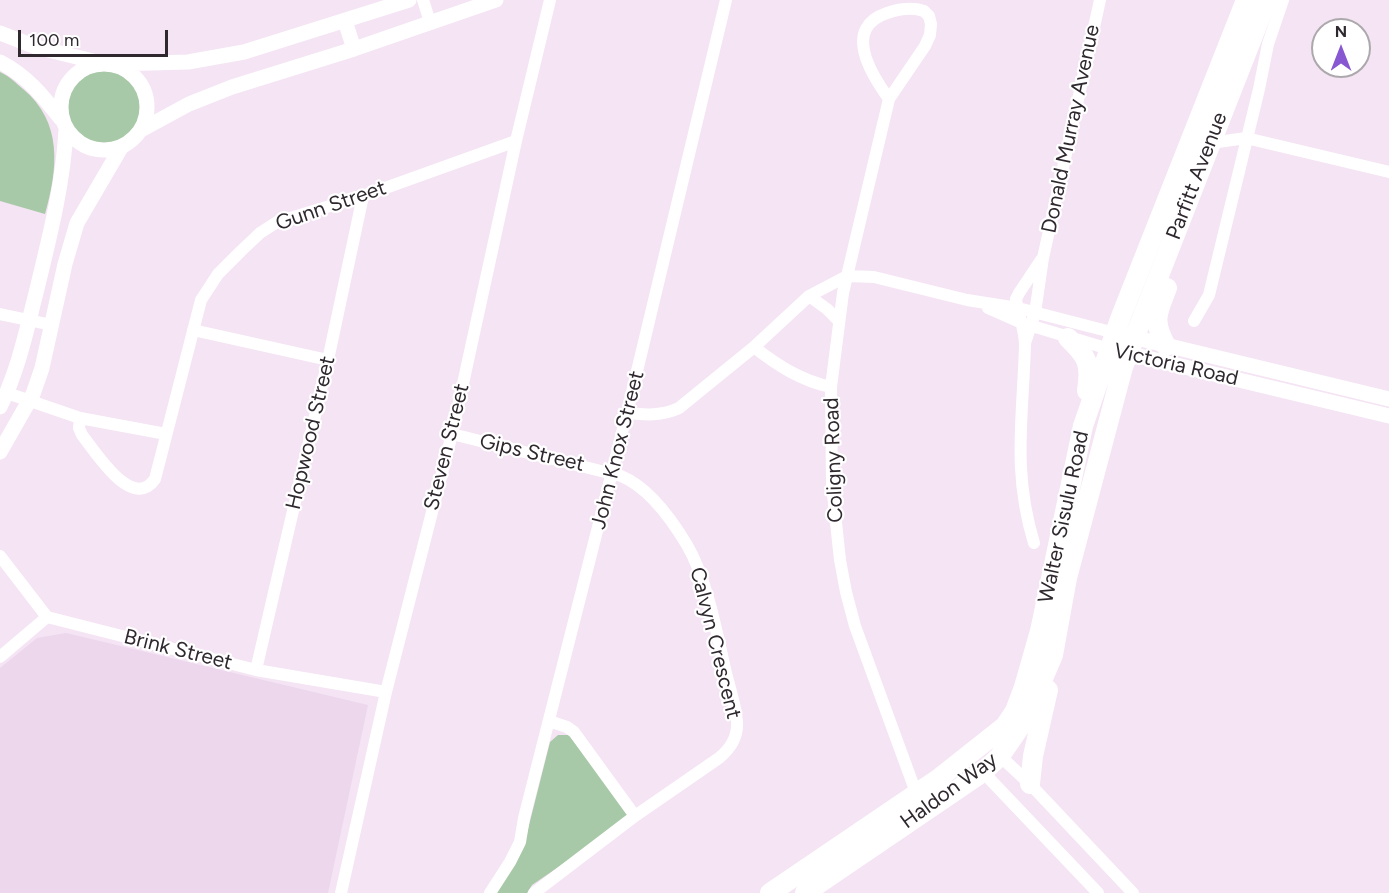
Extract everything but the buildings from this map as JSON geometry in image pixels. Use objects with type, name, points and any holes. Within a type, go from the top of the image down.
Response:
[{"type":"highway","name":"Parfitt Avenue","points":[[1146,254],[1245,0]]},
{"type":"highway","name":"Parfitt Avenue","points":[[1122,343],[1198,174],[1267,0]]},
{"type":"highway","points":[[1166,346],[1156,320],[1197,205],[1201,189],[1198,174]]},
{"type":"highway","name":"Walter Sisulu Road","points":[[1053,655],[1067,578],[1112,406],[1122,343],[1146,254]]},
{"type":"highway","points":[[1068,338],[1085,355],[1088,363],[1083,426]]},
{"type":"highway","name":"Walter Sisulu Road","points":[[1083,426],[1122,343]]},
{"type":"highway","name":"Haldon Way","points":[[770,893],[917,794],[1005,726],[1021,698],[1040,631],[1083,426]]},
{"type":"highway","points":[[1030,784],[1033,756],[1053,655]]},
{"type":"highway","name":"Haldon Way","points":[[805,893],[920,814],[989,762],[1026,718],[1053,655]]},
{"type":"highway","points":[[938,779],[989,762],[1005,726]]},
{"type":"street","points":[[0,407],[19,362],[62,185],[64,125],[60,103],[64,88],[74,75],[88,66],[188,62],[243,52],[410,0]]},
{"type":"street","points":[[423,0],[430,22]]},
{"type":"street","points":[[141,130],[189,104],[232,87],[354,49],[496,0]]},
{"type":"street","name":"Steven Street","points":[[341,893],[386,692],[452,434],[516,141],[550,0]]},
{"type":"street","name":"John Knox Street","points":[[490,893],[520,842],[627,413],[726,0]]},
{"type":"street","name":"Donald Murray Avenue","points":[[1024,317],[1043,258],[1100,0]]},
{"type":"street","name":"Parfitt Avenue","points":[[1194,321],[1209,295],[1268,44],[1283,0]]},
{"type":"street","name":"Coligny Road","points":[[889,99],[871,70],[864,53],[863,34],[868,25],[880,15],[906,9],[924,11],[929,16],[930,35],[889,99],[838,320],[831,387],[832,485],[846,592],[863,649],[917,794],[920,814]]},
{"type":"street","points":[[345,21],[354,49]]},
{"type":"street","points":[[0,33],[36,47],[126,69],[137,78],[144,90],[148,103],[147,117],[141,130],[123,146],[103,151],[88,148],[76,141],[42,94],[27,80],[0,62]]},
{"type":"street","points":[[1210,143],[1246,138],[1389,172]]},
{"type":"street","name":"Gunn Street","points":[[80,418],[79,428],[82,435],[115,476],[128,487],[136,489],[150,486],[155,479],[201,300],[218,274],[260,233],[277,222],[363,196],[516,141]]},
{"type":"street","points":[[0,452],[30,401],[42,368],[63,269],[77,223],[123,146]]},
{"type":"street","name":"Hopwood Street","points":[[256,670],[328,360],[363,196]]},
{"type":"street","name":"Donald Murray Avenue","points":[[1034,543],[1026,517],[1019,449],[1025,343],[1024,317],[1017,296],[1043,258]]},
{"type":"street","points":[[627,413],[669,413],[679,408],[754,347],[809,296],[847,276]]},
{"type":"street","name":"Victoria Road","points":[[847,276],[874,278],[967,300],[1291,393],[1389,416]]},
{"type":"street","points":[[809,296],[838,320]]},
{"type":"street","points":[[0,314],[52,325]]},
{"type":"street","points":[[1023,358],[1024,317]]},
{"type":"street","name":"Victoria Road","points":[[1024,317],[1068,338],[1166,346],[1389,399]]},
{"type":"street","points":[[193,330],[328,360]]},
{"type":"street","points":[[754,347],[776,364],[800,377],[831,387]]},
{"type":"street","points":[[1290,376],[1291,393]]},
{"type":"street","points":[[7,393],[80,418],[166,434]]},
{"type":"street","name":"Gips Street","points":[[452,434],[612,473]]},
{"type":"street","name":"Calvyn Crescent","points":[[534,893],[635,816],[719,758],[729,749],[734,739],[737,723],[698,567],[687,545],[651,496],[632,480],[612,473]]},
{"type":"street","points":[[0,556],[47,617],[0,657]]},
{"type":"street","name":"Brink Street","points":[[47,617],[256,670],[386,692]]},
{"type":"street","points":[[549,721],[574,732],[635,816]]},
{"type":"street","points":[[989,762],[1030,784],[1133,893]]},
{"type":"street","points":[[989,762],[1098,893]]},
{"type":"shaded area","points":[[66,633],[368,705],[328,893],[0,893],[0,668],[37,638]]},
{"type":"green space","points":[[104,71],[119,74],[131,83],[140,95],[143,110],[140,125],[131,137],[119,146],[104,149],[89,146],[77,137],[68,125],[65,110],[68,95],[77,83],[89,74]]},
{"type":"green space","points":[[0,72],[15,82],[36,102],[51,131],[54,147],[53,180],[45,214],[0,201]]},
{"type":"green space","points":[[558,735],[569,735],[629,814],[623,823],[532,885],[527,893],[496,893],[524,845],[550,742]]}]
